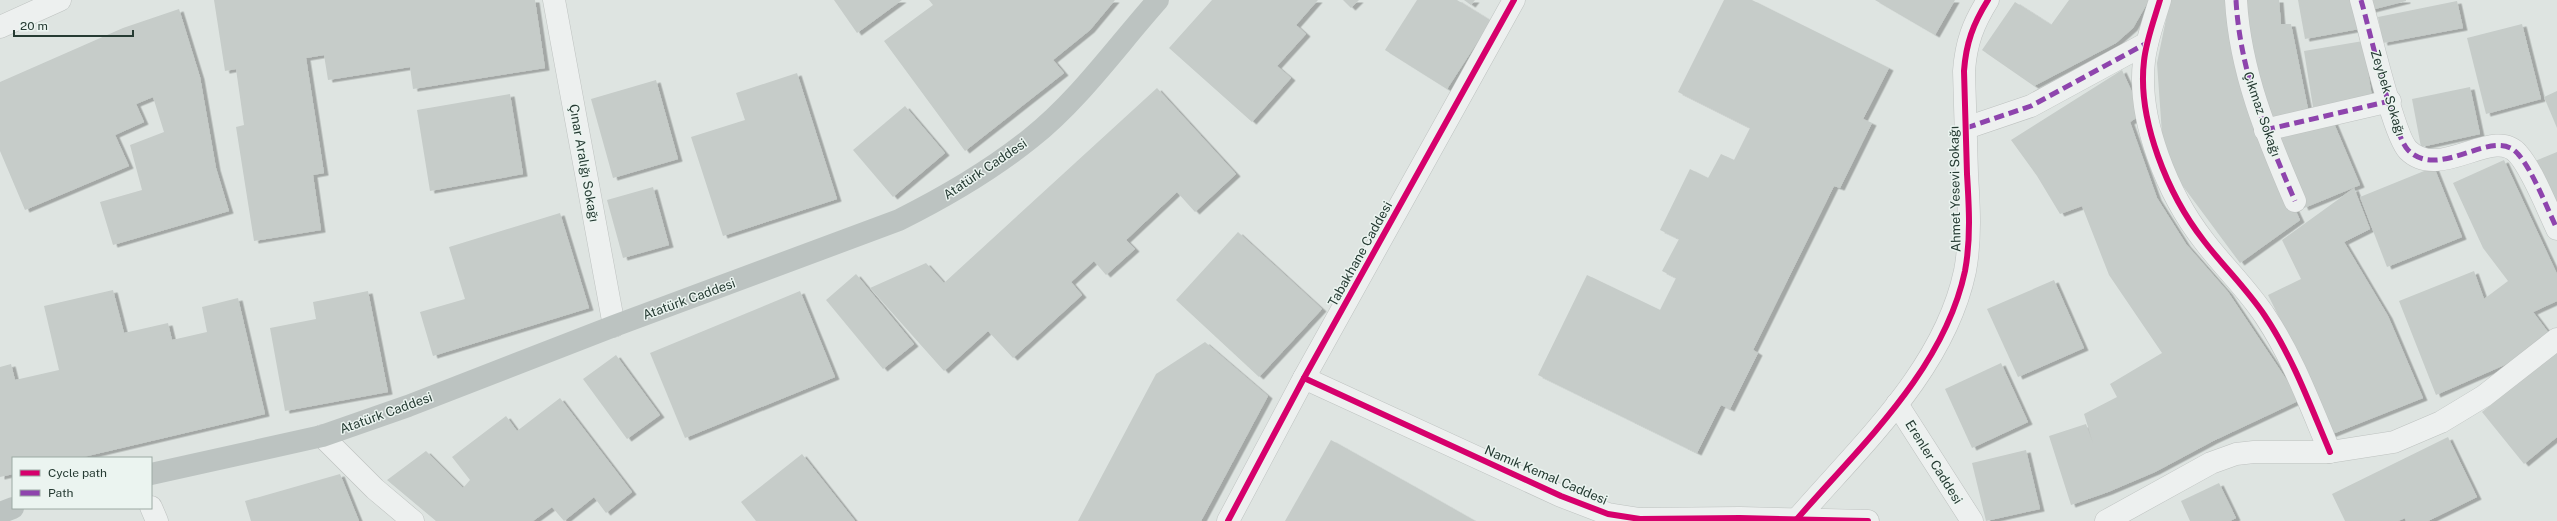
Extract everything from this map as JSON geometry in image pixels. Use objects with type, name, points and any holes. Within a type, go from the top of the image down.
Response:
[{"type":"main road","name":"Atatürk Caddesi","points":[[152,474],[322,436],[408,406],[614,326],[835,246],[899,220],[942,198],[986,171],[1032,138],[1074,98],[1158,0]]},
{"type":"main road","points":[[0,513],[12,508]]},
{"type":"street","points":[[0,27],[60,0]]},
{"type":"street","name":"Çınar Aralığı Sokağı","points":[[554,0],[614,326]]},
{"type":"street","name":"Tabakhane Caddesi","points":[[1228,521],[1304,378],[1514,0]]},
{"type":"street","name":"Ahmet Yesevi Sokağı","points":[[1794,520],[1897,404],[1932,354],[1946,328],[1965,270],[1969,239],[1966,128],[1966,46],[1972,29],[1988,0]]},
{"type":"street","points":[[2160,0],[2147,43],[2143,83],[2151,134],[2162,169],[2184,212],[2203,240],[2248,294],[2278,338],[2297,374],[2330,452]]},
{"type":"street","name":"Çıkmaz Sokağı","points":[[2236,0],[2246,70],[2265,130],[2295,201]]},
{"type":"street","name":"Zeybek Sokağı","points":[[2361,0],[2401,139],[2407,149],[2415,156],[2428,161],[2445,159],[2492,146],[2510,147],[2518,154],[2526,166],[2557,229]]},
{"type":"street","points":[[1966,128],[2031,106],[2147,43]]},
{"type":"street","points":[[2265,130],[2390,101]]},
{"type":"street","points":[[2106,521],[2211,463],[2236,454],[2254,452],[2330,452],[2394,442],[2441,422],[2484,396],[2557,339]]},
{"type":"street","name":"Namık Kemal Caddesi","points":[[1304,378],[1561,496],[1608,514],[1640,519],[1868,521]]},
{"type":"street","name":"Erenler Caddesi","points":[[1897,404],[1972,521]]},
{"type":"street","points":[[322,436],[375,489],[412,521]]},
{"type":"street","points":[[152,509],[157,521]]},
{"type":"building","points":[[214,0],[535,0],[545,68],[413,89],[410,67],[328,80],[324,55],[306,58],[324,173],[313,175],[321,230],[254,241],[236,127],[244,125],[236,69],[225,71]]},
{"type":"building","points":[[834,0],[902,0],[857,33]]},
{"type":"building","points":[[929,0],[1115,0],[1090,30],[1053,60],[1064,73],[965,151],[884,41],[933,5]]},
{"type":"building","points":[[1212,0],[1318,0],[1296,25],[1306,34],[1277,66],[1291,78],[1252,122],[1169,48]]},
{"type":"building","points":[[1343,0],[1359,0],[1351,8]]},
{"type":"building","points":[[1417,0],[1457,0],[1491,21],[1447,89],[1385,50]]},
{"type":"building","points":[[1464,0],[1475,0],[1471,5]]},
{"type":"building","points":[[1724,0],[1752,0],[1889,68],[1863,119],[1872,123],[1840,188],[1834,186],[1753,350],[1758,353],[1730,409],[1721,405],[1697,453],[1538,375],[1587,275],[1660,310],[1676,278],[1662,271],[1679,239],[1660,230],[1690,169],[1708,178],[1721,154],[1734,160],[1750,128],[1678,92]]},
{"type":"building","points":[[1875,0],[1955,0],[1935,35]]},
{"type":"building","points":[[2069,0],[2149,0],[2133,28],[2116,43],[2034,86],[1982,50],[2015,2],[2051,25]]},
{"type":"building","points":[[2170,0],[2228,0],[2272,161],[2300,220],[2240,263],[2171,170],[2162,134],[2157,63]]},
{"type":"building","points":[[2245,0],[2279,0],[2281,24],[2291,24],[2308,109],[2266,119],[2248,29]]},
{"type":"building","points":[[2298,0],[2354,0],[2359,29],[2305,39]]},
{"type":"building","points":[[2368,0],[2406,0],[2406,1],[2371,10]]},
{"type":"building","points":[[2457,1],[2463,28],[2383,43],[2378,17]]},
{"type":"building","points":[[179,9],[200,77],[216,168],[229,211],[113,245],[100,202],[142,190],[130,145],[164,132],[153,97],[136,104],[144,122],[115,135],[129,166],[25,210],[0,151],[0,82],[123,28]]},
{"type":"building","points":[[2522,24],[2541,99],[2486,114],[2467,38]]},
{"type":"building","points":[[2363,41],[2372,97],[2313,107],[2304,51]]},
{"type":"building","points":[[2122,70],[2142,114],[2130,122],[2157,198],[2186,244],[2228,292],[2300,400],[2213,441],[2155,472],[2108,492],[2071,505],[2049,436],[2086,424],[2093,443],[2084,414],[2117,397],[2110,384],[2162,353],[2109,275],[2082,206],[2060,214],[2037,176],[2011,140]]},
{"type":"building","points":[[797,73],[837,199],[723,236],[691,137],[745,120],[736,93]]},
{"type":"building","points":[[656,80],[678,159],[613,178],[591,99]]},
{"type":"building","points":[[2470,87],[2480,134],[2421,147],[2412,99]]},
{"type":"building","points":[[1157,88],[1236,174],[1195,212],[1177,192],[1126,240],[1135,249],[1106,275],[1094,261],[1071,282],[1082,295],[1013,358],[988,331],[944,371],[870,288],[926,263],[944,283]]},
{"type":"building","points":[[2557,91],[2557,128],[2544,97]]},
{"type":"building","points":[[510,94],[523,174],[430,191],[417,110]]},
{"type":"building","points":[[905,106],[945,153],[893,197],[853,150]]},
{"type":"building","points":[[2333,121],[2360,185],[2304,208],[2273,134]]},
{"type":"building","points":[[2557,152],[2557,212],[2535,161]]},
{"type":"building","points":[[2504,160],[2557,274],[2557,301],[2533,312],[2548,332],[2509,363],[2436,395],[2399,301],[2474,271],[2484,299],[2508,281],[2483,248],[2453,183]]},
{"type":"building","points":[[2434,167],[2462,237],[2387,267],[2360,197]]},
{"type":"building","points":[[653,187],[669,245],[623,258],[607,200]]},
{"type":"building","points":[[2354,188],[2370,229],[2344,242],[2388,316],[2423,398],[2330,435],[2300,359],[2268,295],[2301,279],[2282,240]]},
{"type":"building","points":[[560,213],[589,308],[433,356],[420,312],[465,299],[449,247]]},
{"type":"building","points":[[1238,232],[1322,309],[1259,377],[1176,300]]},
{"type":"building","points":[[856,274],[914,344],[883,369],[826,300]]},
{"type":"building","points":[[2054,280],[2084,348],[2018,377],[1987,309]]},
{"type":"building","points":[[113,290],[124,333],[168,323],[172,340],[207,332],[202,307],[238,298],[265,414],[83,457],[12,457],[12,474],[0,477],[0,367],[11,364],[15,380],[59,370],[44,306]]},
{"type":"building","points":[[368,291],[388,392],[285,411],[270,328],[316,319],[313,302]]},
{"type":"building","points":[[800,291],[835,377],[685,438],[650,353]]},
{"type":"building","points":[[1205,342],[1268,396],[1201,521],[1078,521],[1156,374]]},
{"type":"building","points":[[2557,351],[2557,437],[2524,464],[2482,412]]},
{"type":"building","points":[[616,355],[660,415],[627,439],[583,379]]},
{"type":"building","points":[[2001,363],[2028,422],[1972,448],[1945,389]]},
{"type":"building","points":[[560,398],[632,492],[606,513],[594,497],[564,521],[552,507],[533,521],[436,521],[387,480],[426,451],[463,488],[470,480],[452,457],[506,416],[517,431]]},
{"type":"building","points":[[2448,437],[2477,497],[2428,521],[2406,521],[2405,518],[2398,521],[2345,521],[2332,494]]},
{"type":"building","points":[[1331,440],[1415,487],[1475,521],[1285,521]]},
{"type":"building","points":[[2026,450],[2040,509],[1986,521],[1972,463]]},
{"type":"building","points":[[802,454],[855,521],[756,521],[741,502]]},
{"type":"building","points":[[340,474],[359,521],[251,521],[245,501]]},
{"type":"building","points":[[2219,483],[2236,518],[2230,521],[2190,521],[2181,501]]},
{"type":"marked path","points":[[2236,0],[2243,53],[2256,103],[2295,201]]},
{"type":"marked path","points":[[2361,0],[2395,124],[2408,150],[2421,158],[2435,160],[2451,158],[2481,148],[2495,146],[2508,147],[2518,154],[2524,161],[2557,229]]},
{"type":"marked path","points":[[1966,128],[2031,106],[2147,43]]},
{"type":"marked path","points":[[2265,130],[2390,101]]},
{"type":"cycle path","points":[[1228,521],[1304,378],[1514,0]]},
{"type":"cycle path","points":[[1793,521],[1797,519],[1873,434],[1897,404],[1939,341],[1954,307],[1965,271],[1969,235],[1964,71],[1966,51],[1974,26],[1988,0]]},
{"type":"cycle path","points":[[2160,0],[2146,46],[2143,84],[2145,108],[2150,132],[2158,156],[2178,202],[2191,222],[2211,250],[2258,306],[2275,332],[2293,365],[2330,452]]},
{"type":"cycle path","points":[[1304,378],[1561,496],[1608,514],[1640,519],[1740,518],[1868,521]]}]
